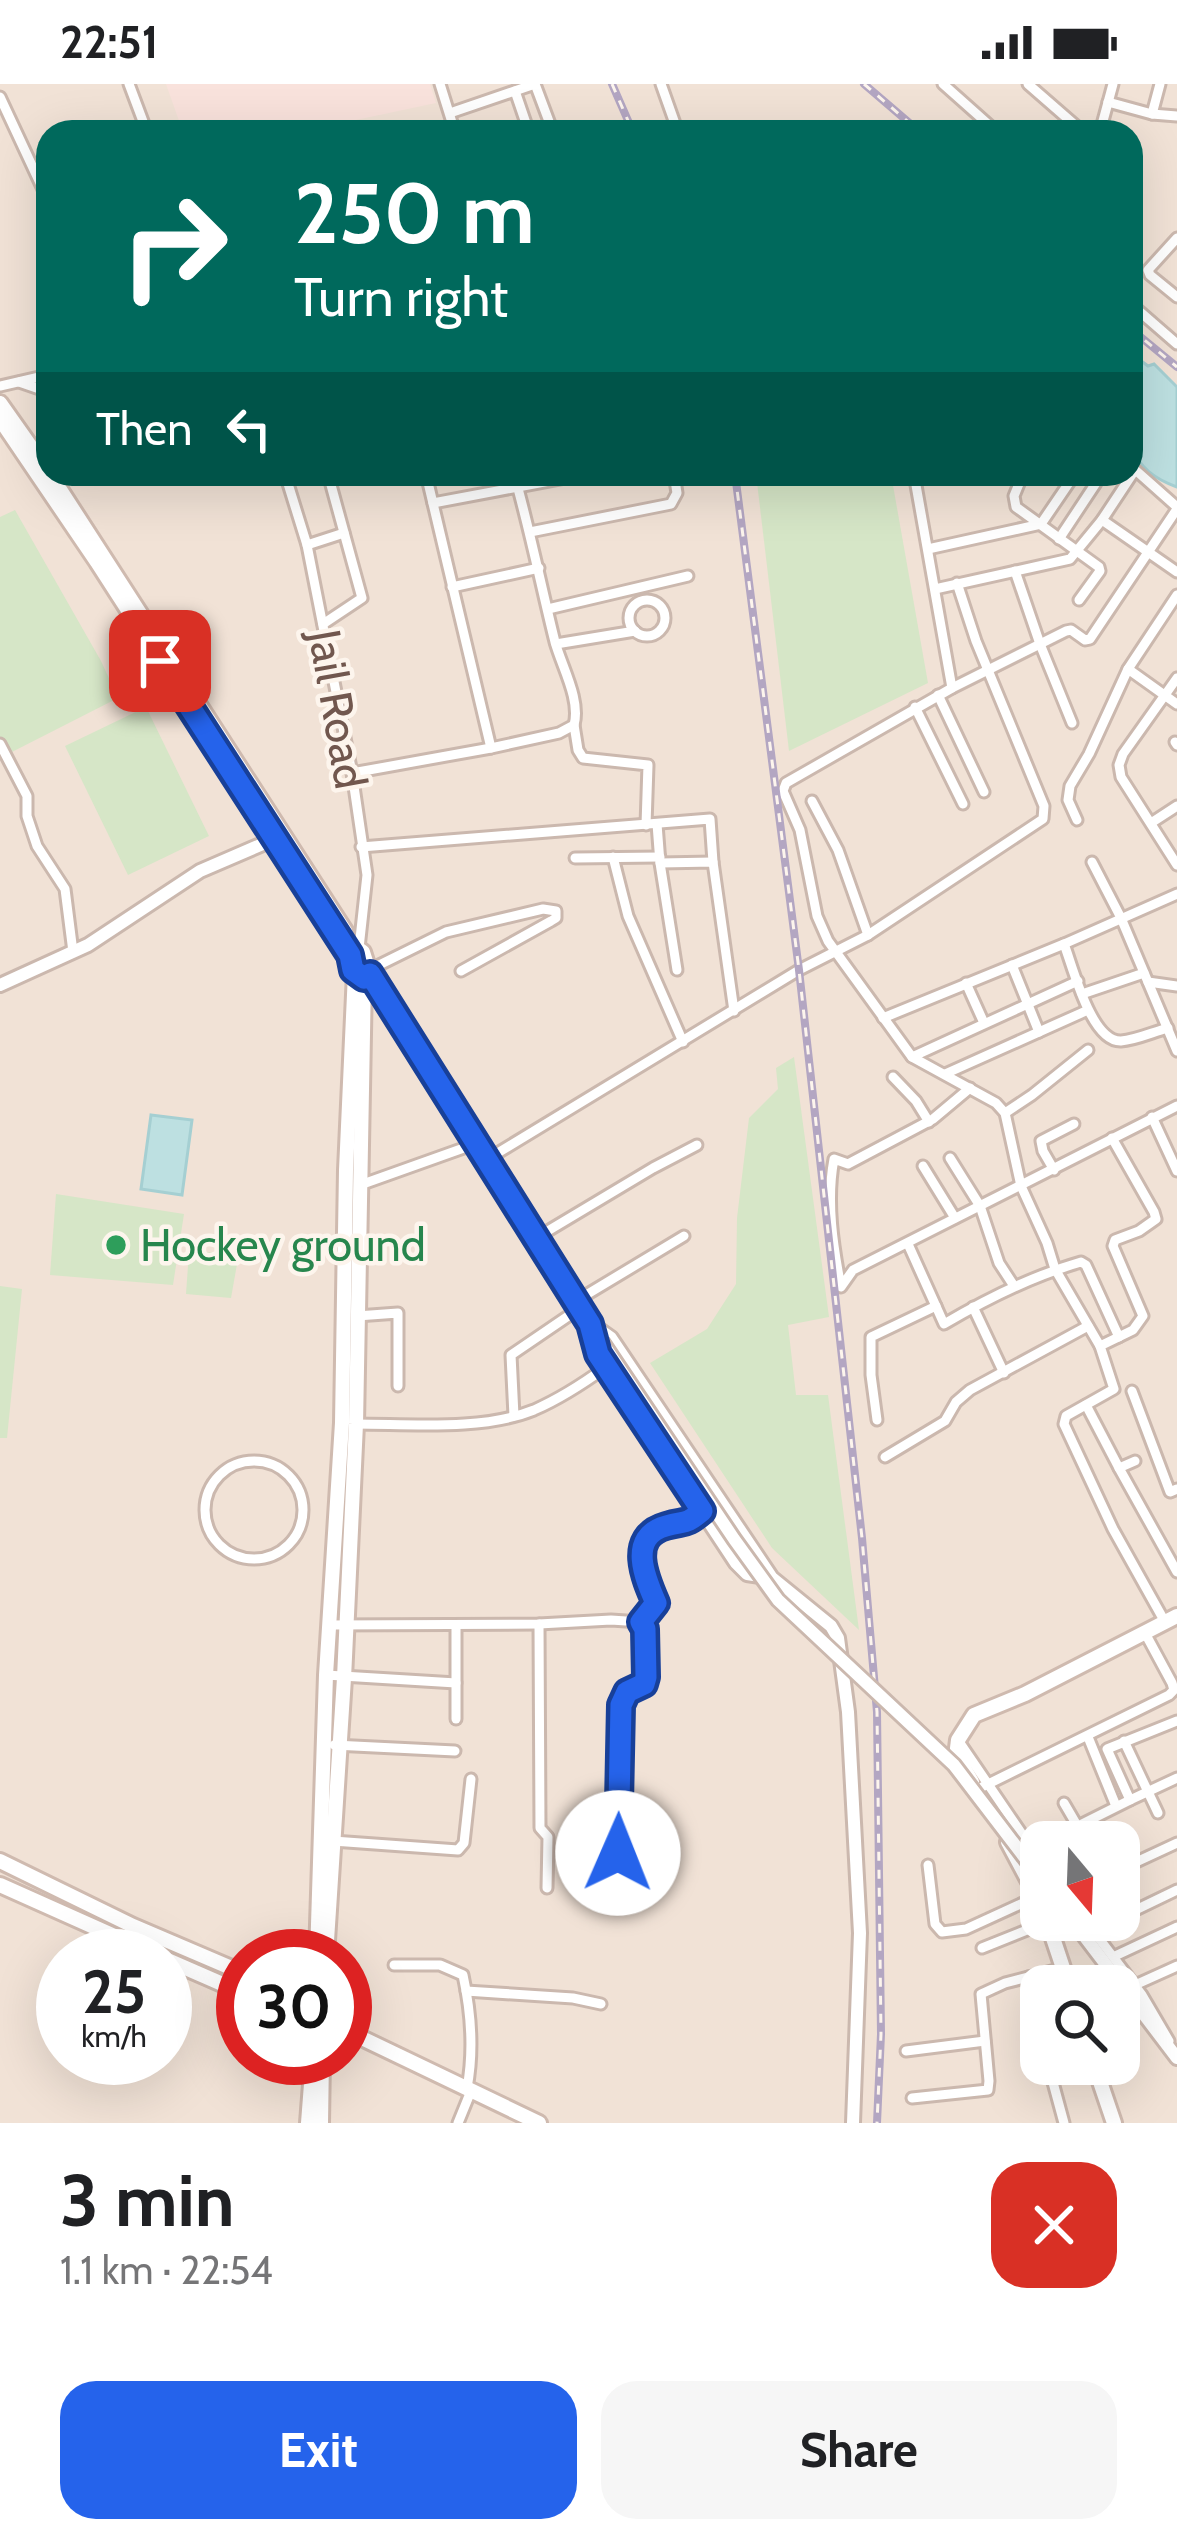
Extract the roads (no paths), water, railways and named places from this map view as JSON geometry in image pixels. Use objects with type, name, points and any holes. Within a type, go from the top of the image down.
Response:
[{"type":"main road","points":[[0,404],[36,454]]},
{"type":"main road","points":[[0,419],[36,472]]},
{"type":"main road","points":[[45,486],[345,931],[353,950],[365,956],[346,1170],[338,1625],[344,1678],[332,1745],[318,1929]]},
{"type":"main road","points":[[58,486],[279,838]]},
{"type":"main road","points":[[328,1929],[333,1840],[326,1675],[338,1625],[356,1424],[364,974]]},
{"type":"main road","points":[[1020,1832],[960,1761],[958,1740],[974,1715],[1171,1619]]},
{"type":"main road","points":[[5,1864],[216,1961]]},
{"type":"main road","points":[[0,1884],[100,1929]]},
{"type":"main road","points":[[372,2043],[538,2123]]},
{"type":"main road","points":[[308,2123],[313,2085]]},
{"type":"main road","points":[[319,2085],[321,2123]]},
{"type":"main road","points":[[1101,2085],[1114,2123]]},
{"type":"street","points":[[129,84],[142,120]]},
{"type":"street","points":[[440,84],[452,120]]},
{"type":"street","points":[[450,112],[535,84],[545,120]]},
{"type":"street","points":[[661,84],[674,120]]},
{"type":"street","points":[[943,84],[984,120]]},
{"type":"street","points":[[1028,84],[1069,120]]},
{"type":"street","points":[[1103,120],[1113,84]]},
{"type":"street","points":[[1152,114],[1160,84]]},
{"type":"street","points":[[515,91],[526,120]]},
{"type":"street","points":[[0,98],[36,174]]},
{"type":"street","points":[[1108,103],[1177,116]]},
{"type":"street","points":[[1177,238],[1148,270],[1177,297]]},
{"type":"street","points":[[1143,314],[1177,344]]},
{"type":"street","points":[[0,386],[36,378]]},
{"type":"street","points":[[19,382],[36,388]]},
{"type":"street","points":[[1143,477],[1177,508],[1090,640],[1072,630],[988,668],[782,787],[800,830],[820,928],[912,1057],[996,1103],[1005,1113],[1021,1186],[1055,1269],[1100,1346],[1114,1389],[1066,1416],[1064,1424],[1113,1528],[1171,1619]]},
{"type":"street","name":"Jail Road","points":[[288,486],[308,545],[367,875],[353,950]]},
{"type":"street","points":[[323,624],[362,598],[331,486]]},
{"type":"street","points":[[429,486],[490,748]]},
{"type":"street","points":[[517,486],[577,712],[578,750],[583,758],[648,765],[652,825],[677,970]]},
{"type":"street","points":[[433,503],[532,486]]},
{"type":"street","points":[[530,532],[671,504],[676,486]]},
{"type":"street","points":[[916,486],[952,688]]},
{"type":"street","points":[[1019,486],[1013,501],[1016,507],[1100,568],[1079,600]]},
{"type":"street","points":[[928,549],[1042,524],[1067,486]]},
{"type":"street","points":[[1059,539],[1094,486]]},
{"type":"street","points":[[935,589],[1060,563],[1077,553],[1122,486]]},
{"type":"street","points":[[1102,520],[1177,572]]},
{"type":"street","points":[[308,545],[344,532]]},
{"type":"street","points":[[452,587],[539,568]]},
{"type":"street","points":[[1015,571],[1072,723]]},
{"type":"street","points":[[548,609],[688,576]]},
{"type":"street","points":[[486,1160],[799,970],[868,934],[1043,819],[1044,806],[957,583]]},
{"type":"street","points":[[1077,820],[1069,800],[1070,785],[1128,670],[1177,596]]},
{"type":"street","points":[[556,644],[634,631]]},
{"type":"street","points":[[1128,670],[1177,704]]},
{"type":"street","points":[[1177,678],[1119,765],[1121,777],[1177,865]]},
{"type":"street","points":[[938,695],[984,792]]},
{"type":"street","points":[[915,707],[963,804]]},
{"type":"street","points":[[352,773],[490,748],[559,733],[574,725]]},
{"type":"street","points":[[0,744],[27,796],[27,816],[37,846],[65,889],[73,952]]},
{"type":"street","points":[[812,801],[838,850],[868,934]]},
{"type":"street","points":[[1151,823],[1177,806]]},
{"type":"street","points":[[361,847],[710,819],[734,1012]]},
{"type":"street","points":[[0,985],[88,945],[200,871],[279,838]]},
{"type":"street","points":[[613,857],[628,916],[683,1042]]},
{"type":"street","points":[[575,858],[713,862]]},
{"type":"street","points":[[1092,862],[1176,1048]]},
{"type":"street","points":[[883,1018],[1177,894]]},
{"type":"street","points":[[461,971],[556,918],[556,911],[543,909],[446,932],[364,974],[590,1324],[778,1600],[954,1765],[1020,1851]]},
{"type":"street","points":[[1064,944],[1088,1010],[1109,1039],[1121,1041],[1168,1028]]},
{"type":"street","points":[[1012,965],[1039,1032]]},
{"type":"street","points":[[1082,994],[1146,977],[1177,986]]},
{"type":"street","points":[[912,1057],[1078,981]]},
{"type":"street","points":[[966,983],[984,1023]]},
{"type":"street","points":[[945,1074],[1088,1010]]},
{"type":"street","points":[[1005,1113],[1088,1050]]},
{"type":"street","points":[[893,1077],[929,1122]]},
{"type":"street","points":[[970,1088],[929,1122],[848,1164],[834,1159],[829,1184],[841,1287],[853,1270],[1177,1106]]},
{"type":"street","points":[[1152,1117],[1177,1171]]},
{"type":"street","points":[[1054,1170],[1041,1141],[1074,1124]]},
{"type":"street","points":[[1100,1346],[1133,1330],[1143,1316],[1113,1246],[1115,1240],[1156,1219],[1112,1138]]},
{"type":"street","points":[[360,1185],[475,1144]]},
{"type":"street","points":[[536,1238],[697,1145]]},
{"type":"street","points":[[950,1158],[980,1206],[999,1263],[1014,1286]]},
{"type":"street","points":[[923,1166],[955,1218]]},
{"type":"street","points":[[514,1417],[511,1355],[578,1304],[683,1236]]},
{"type":"street","points":[[908,1244],[944,1324],[1014,1286],[1082,1262],[1119,1336]]},
{"type":"street","points":[[877,1420],[872,1337],[936,1306]]},
{"type":"street","points":[[973,1306],[1004,1373]]},
{"type":"street","points":[[358,1316],[398,1313],[398,1386]]},
{"type":"street","points":[[590,1324],[598,1354],[736,1563],[747,1574],[772,1578]]},
{"type":"street","points":[[590,1324],[611,1338],[772,1578],[831,1626],[838,1638],[848,1712],[860,1933],[853,2123]]},
{"type":"street","points":[[886,1457],[945,1421],[961,1397],[1088,1326]]},
{"type":"street","points":[[356,1424],[458,1424],[514,1417],[565,1394],[606,1367]]},
{"type":"street","points":[[1132,1391],[1177,1508]]},
{"type":"street","points":[[1086,1405],[1177,1572]]},
{"type":"street","points":[[257,1460],[276,1466],[291,1477],[301,1494],[298,1532],[269,1557],[231,1554],[206,1525],[206,1507],[216,1481],[221,1472],[238,1463],[257,1460]]},
{"type":"street","points":[[1119,1468],[1135,1461]]},
{"type":"street","points":[[641,1622],[656,1603],[642,1569],[642,1550],[649,1534],[687,1523],[702,1511]]},
{"type":"street","points":[[338,1625],[641,1622]]},
{"type":"street","points":[[619,1887],[621,1705],[627,1692],[644,1684],[646,1677],[641,1622]]},
{"type":"street","points":[[539,1624],[540,1828],[548,1838],[547,1888]]},
{"type":"street","points":[[456,1626],[456,1719]]},
{"type":"street","points":[[981,1787],[1169,1695],[1174,1690],[1145,1633]]},
{"type":"street","points":[[326,1675],[456,1683]]},
{"type":"street","points":[[1130,1800],[1107,1749],[1177,1721]]},
{"type":"street","points":[[1088,1737],[1116,1806]]},
{"type":"street","points":[[1124,1742],[1157,1814]]},
{"type":"street","points":[[332,1745],[455,1751]]},
{"type":"street","points":[[1089,1821],[1177,1778]]},
{"type":"street","points":[[333,1840],[458,1850],[464,1843],[471,1779]]},
{"type":"street","points":[[1064,1803],[1074,1821]]},
{"type":"street","points":[[1140,1861],[1177,1844]]},
{"type":"street","points":[[0,1884],[5,1864]]},
{"type":"street","points":[[928,1865],[935,1924],[942,1932],[1020,1908]]},
{"type":"street","points":[[1140,1908],[1177,1890]]},
{"type":"street","points":[[1115,1956],[1177,1927]]},
{"type":"street","points":[[982,1948],[1020,1932]]},
{"type":"street","points":[[1088,1941],[1177,2058]]},
{"type":"street","points":[[1102,1941],[1121,1965]]},
{"type":"street","points":[[394,1965],[440,1966],[463,1975],[471,2030],[470,2070],[458,2123]]},
{"type":"street","points":[[1140,1983],[1177,1966]]},
{"type":"street","points":[[912,2098],[988,2090],[981,1994],[1020,1980]]},
{"type":"street","points":[[466,1991],[573,1998],[601,2005]]},
{"type":"street","points":[[1140,1992],[1177,2058]]},
{"type":"street","points":[[906,2050],[985,2041]]},
{"type":"street","points":[[1054,2085],[1064,2123]]},
{"type":"street","points":[[499,2123],[505,2108]]},
{"type":"water","points":[[1143,362],[1154,364],[1177,387],[1177,487],[1143,465]]},
{"type":"water","points":[[151,1115],[192,1120],[182,1195],[141,1189]]},
{"type":"railway","points":[[612,84],[628,120]]},
{"type":"railway","points":[[864,84],[906,120]]},
{"type":"railway","points":[[1143,339],[1177,367]]},
{"type":"railway","points":[[737,486],[799,970],[877,1712],[881,2034],[877,2123]]},
{"type":"place","name":"Hockey ground","points":[[116,1245]]}]
